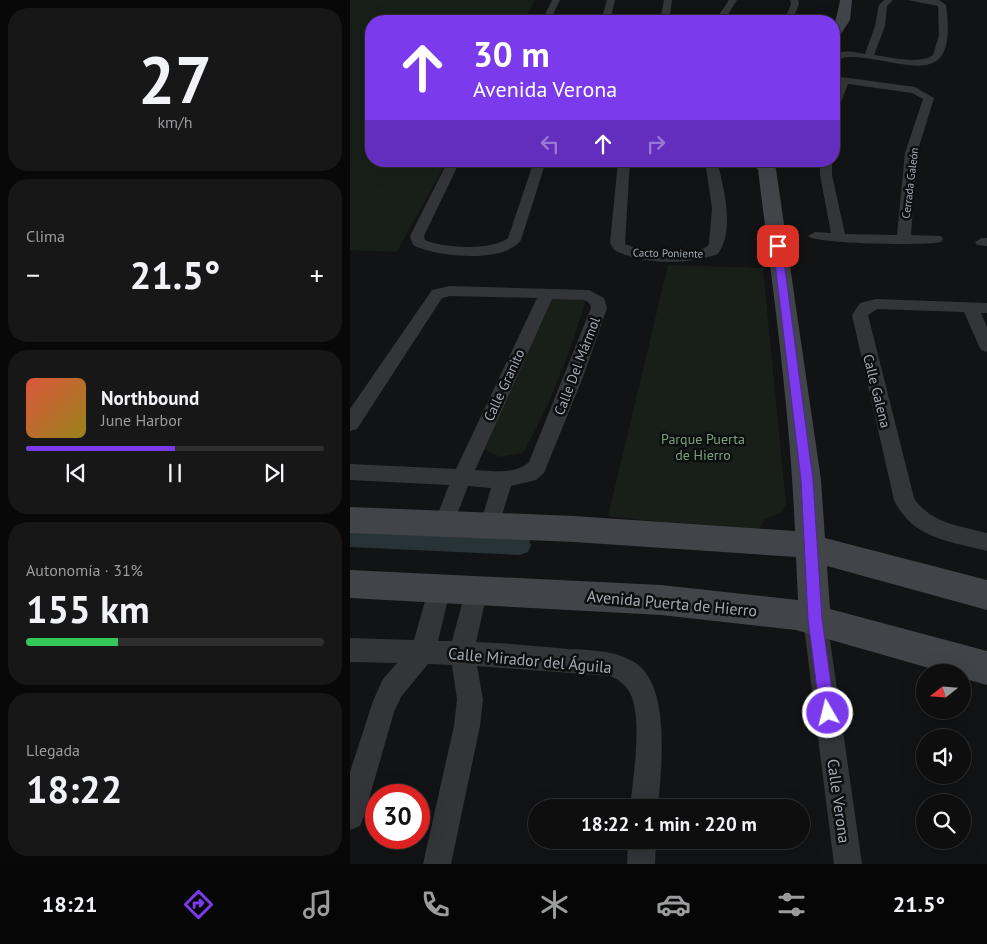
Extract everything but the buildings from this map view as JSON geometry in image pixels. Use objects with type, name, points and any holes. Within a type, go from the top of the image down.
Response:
[{"type":"street","points":[[549,15],[556,0]]},
{"type":"street","points":[[607,15],[611,0]]},
{"type":"street","points":[[666,15],[668,0]]},
{"type":"street","points":[[725,15],[733,0]]},
{"type":"street","points":[[790,15],[795,4],[794,0]]},
{"type":"street","points":[[869,56],[880,26],[883,5],[889,0]]},
{"type":"street","points":[[840,55],[918,62],[934,60],[944,38],[945,21],[942,5],[934,1],[911,0]]},
{"type":"street","points":[[831,12],[846,1]]},
{"type":"street","points":[[840,26],[844,20],[846,1]]},
{"type":"street","name":"Cerrada Galeón","points":[[840,80],[915,90],[929,98],[911,153],[904,239]]},
{"type":"street","points":[[451,167],[418,236],[418,242],[422,246],[430,248],[494,250],[507,247],[514,240],[538,167]]},
{"type":"street","name":"Cacto Poniente","points":[[623,167],[617,243],[623,251],[700,256],[713,252],[717,242],[718,215],[712,167]]},
{"type":"street","points":[[767,167],[807,480],[815,619]]},
{"type":"street","points":[[826,167],[826,175],[840,238]]},
{"type":"street","name":"Cerrada Galeón","points":[[815,236],[936,239]]},
{"type":"street","name":"Calle Del Mármol","points":[[350,424],[437,294],[450,291],[547,293],[588,295],[595,298],[599,308],[574,377],[537,466],[529,474],[503,480],[350,472]]},
{"type":"street","name":"Calle Granito","points":[[444,524],[462,477],[547,293]]},
{"type":"street","name":"Calle Galena","points":[[987,308],[876,304],[866,307],[860,315],[904,500],[910,512],[919,522],[987,542]]},
{"type":"street","points":[[970,307],[987,346]]},
{"type":"street","points":[[490,525],[503,480]]},
{"type":"street","points":[[350,520],[490,525],[810,546],[987,596]]},
{"type":"street","name":"Avenida Puerta de Hierro","points":[[350,584],[477,589],[661,600],[796,614],[987,668]]},
{"type":"street","points":[[350,816],[382,710],[392,688],[423,652],[440,588]]},
{"type":"street","points":[[436,864],[467,726],[470,699],[468,677],[461,653],[477,589]]},
{"type":"street","name":"Calle Verona","points":[[815,619],[848,864]]},
{"type":"street","name":"Calle Mirador del Águila","points":[[350,650],[461,653],[610,664],[630,672],[642,690],[649,717],[644,799]]},
{"type":"street","points":[[640,864],[641,849]]},
{"type":"green space","points":[[350,0],[535,0],[526,15],[365,15],[365,167],[444,167],[397,252],[350,250]]},
{"type":"green space","name":"Parque Puerta de Hierro","points":[[668,265],[763,268],[786,504],[781,512],[764,520],[757,533],[608,516]]},
{"type":"green space","points":[[558,294],[586,300],[573,340],[551,397],[523,453],[500,457],[483,448],[551,299]]},
{"type":"waterway","points":[[350,538],[520,545]]},
{"type":"route","points":[[778,246],[807,480],[815,619],[828,713]]}]
